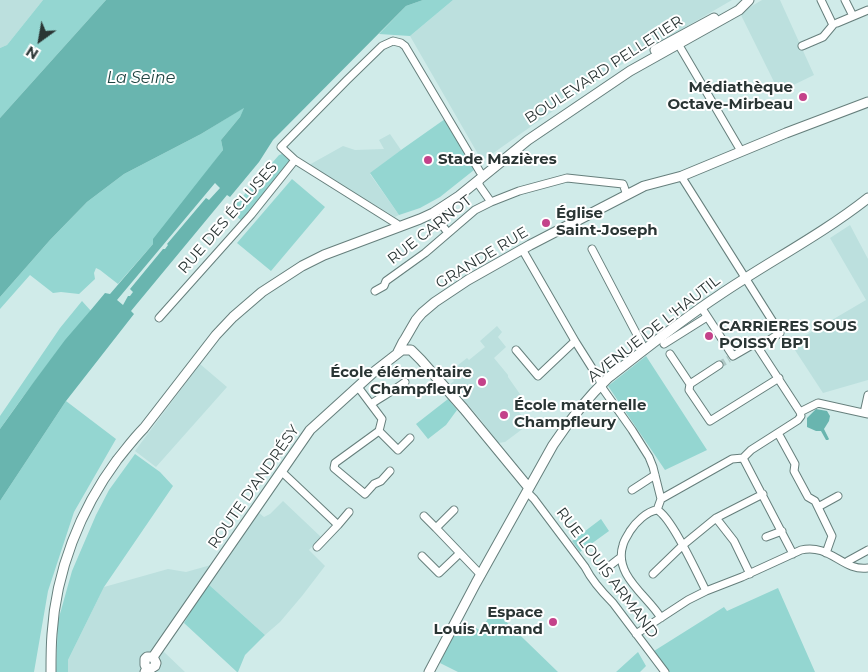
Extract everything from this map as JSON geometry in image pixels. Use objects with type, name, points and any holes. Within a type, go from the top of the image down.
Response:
[{"type":"street","name":"BOULEVARD PELLETIER","points":[[136,436],[152,410],[208,337],[220,324],[280,275],[322,252],[431,209],[479,175],[525,136],[649,53],[676,41],[737,5],[750,0]]},
{"type":"street","points":[[802,46],[823,37],[833,25],[821,0]]},
{"type":"street","points":[[845,0],[853,16]]},
{"type":"street","points":[[837,23],[868,10]]},
{"type":"street","name":"RUE DES ÉCLUSES","points":[[159,318],[251,215],[295,160],[281,147],[382,46],[393,41],[401,42],[405,46],[479,175],[479,185],[491,202]]},
{"type":"street","points":[[676,41],[741,151]]},
{"type":"street","name":"GRANDE RUE","points":[[398,352],[416,320],[435,302],[468,280],[522,250],[644,186],[681,176],[868,102]]},
{"type":"street","points":[[295,160],[397,224]]},
{"type":"street","name":"BOULEVARD PELLETIER","points":[[51,672],[54,610],[64,565],[87,508],[100,485],[136,436],[223,327],[262,292],[295,270],[324,255],[433,213],[458,196],[479,175]]},
{"type":"street","points":[[681,176],[780,333],[757,346],[752,345],[731,358],[701,308]]},
{"type":"street","name":"RUE CARNOT","points":[[375,291],[425,253],[475,210],[519,191],[567,178],[623,184],[627,195]]},
{"type":"street","name":"AVENUE DE L'HAUTIL","points":[[665,346],[701,308],[745,278],[814,236],[868,198]]},
{"type":"street","points":[[433,213],[448,233]]},
{"type":"street","points":[[592,249],[645,350]]},
{"type":"street","points":[[522,250],[602,384],[603,389],[649,457],[662,499]]},
{"type":"street","name":"AVENUE DE L'HAUTIL","points":[[429,672],[528,490],[568,423],[602,384],[645,350],[665,346],[707,317]]},
{"type":"street","points":[[405,339],[406,344],[464,409],[528,490]]},
{"type":"street","points":[[516,350],[538,376],[575,341]]},
{"type":"street","points":[[665,346],[690,384],[689,390],[710,421],[778,378]]},
{"type":"street","points":[[657,510],[662,499],[732,459],[743,458],[751,450],[798,420],[800,412],[757,346]]},
{"type":"street","points":[[398,352],[406,349],[413,352]]},
{"type":"street","name":"ROUTE D'ANDRÉSY","points":[[146,670],[145,659],[153,657],[313,426],[398,352]]},
{"type":"street","points":[[690,384],[719,365]]},
{"type":"street","points":[[371,404],[405,382]]},
{"type":"street","points":[[358,387],[382,418],[379,431],[335,463],[334,468],[365,494],[374,484],[381,481],[390,470]]},
{"type":"street","points":[[800,412],[818,403],[866,414],[868,395]]},
{"type":"street","points":[[379,431],[398,450],[410,438]]},
{"type":"street","points":[[778,433],[795,464],[794,471],[808,497],[815,501],[832,536],[826,552]]},
{"type":"street","points":[[743,458],[793,554]]},
{"type":"street","points":[[282,472],[338,525]]},
{"type":"street","points":[[632,490],[655,475]]},
{"type":"street","name":"RUE LOUIS ARMAND","points":[[528,490],[590,576],[603,593],[613,602],[665,672]]},
{"type":"street","points":[[653,574],[683,545],[716,518],[762,494]]},
{"type":"street","points":[[818,507],[838,496]]},
{"type":"street","points":[[436,528],[454,510]]},
{"type":"street","points":[[661,618],[631,582],[621,557],[623,544],[632,527],[652,510],[663,513],[683,545],[706,591]]},
{"type":"street","points":[[317,547],[349,512]]},
{"type":"street","points":[[424,516],[481,575]]},
{"type":"street","points":[[716,518],[734,541],[750,574]]},
{"type":"street","points":[[766,537],[782,530]]},
{"type":"street","points":[[636,634],[688,600],[808,548],[819,549],[847,564],[859,568],[868,568]]},
{"type":"street","points":[[847,564],[848,561],[868,550]]},
{"type":"street","points":[[422,556],[439,572],[460,553]]},
{"type":"street","points":[[603,571],[621,557]]},
{"type":"shaded area","points":[[0,0],[43,0],[7,45],[0,48]]},
{"type":"shaded area","points":[[43,0],[106,0],[0,118],[0,48],[7,45]]},
{"type":"shaded area","points":[[423,0],[453,0],[410,36],[379,34],[406,6]]},
{"type":"shaded area","points":[[453,0],[732,0],[607,73],[482,161],[410,36]]},
{"type":"shaded area","points":[[762,0],[780,0],[814,75],[779,92],[740,13]]},
{"type":"shaded area","points":[[245,107],[240,117],[221,140],[223,150],[153,244],[118,284],[96,268],[94,273],[95,279],[79,294],[53,293],[30,275],[0,309],[0,297],[50,240],[87,202],[124,174],[201,134]]},
{"type":"shaded area","name":"Stade Mazières","points":[[445,119],[474,170],[440,197],[420,208],[399,215],[370,173]]},
{"type":"shaded area","points":[[390,134],[401,150],[370,174],[399,215],[395,217],[309,165],[343,146],[355,150],[384,149],[379,140]]},
{"type":"shaded area","points":[[282,154],[289,160],[289,164],[242,221],[230,211],[279,155]]},
{"type":"shaded area","points":[[292,179],[325,207],[271,271],[237,243]]},
{"type":"shaded area","points":[[850,225],[868,259],[868,380],[823,393],[791,344],[866,300],[830,238]]},
{"type":"shaded area","points":[[82,301],[91,311],[44,369],[0,429],[0,416],[60,328]]},
{"type":"shaded area","name":"École élémentaire Champfleury","points":[[497,326],[502,332],[498,337],[506,347],[494,358],[522,397],[520,399],[524,405],[517,410],[529,424],[505,442],[498,443],[450,384],[454,381],[449,375],[454,371],[453,369],[467,358],[469,360],[485,347],[480,341]]},
{"type":"shaded area","points":[[646,356],[707,450],[665,470],[608,386]]},
{"type":"shaded area","points":[[200,364],[227,387],[156,467],[135,451]]},
{"type":"shaded area","points":[[448,399],[457,410],[446,425],[428,439],[416,424]]},
{"type":"shaded area","points":[[66,401],[116,439],[74,512],[48,591],[34,672],[0,672],[0,501]]},
{"type":"shaded area","points":[[135,454],[160,472],[173,486],[104,587],[68,660],[68,672],[56,672],[58,621],[72,571],[109,490]]},
{"type":"shaded area","points":[[283,501],[321,537],[309,550],[325,566],[280,622],[265,635],[207,583],[258,512],[264,517],[270,514]]},
{"type":"shaded area","points":[[601,519],[609,531],[580,552],[572,541]]},
{"type":"shaded area","points":[[211,565],[160,646],[185,672],[68,672],[68,660],[104,587],[168,569],[186,572]]},
{"type":"shaded area","points":[[207,583],[265,635],[245,655],[238,672],[184,623]]},
{"type":"shaded area","points":[[778,588],[815,672],[669,672],[654,651],[724,607],[727,611]]},
{"type":"shaded area","points":[[493,609],[558,672],[458,672],[440,663],[448,645],[464,621],[481,631]]},
{"type":"shaded area","points":[[638,652],[646,666],[640,672],[616,672]]},
{"type":"water","name":"La Seine","points":[[106,0],[423,0],[406,6],[273,140],[259,162],[230,197],[227,195],[131,311],[134,314],[66,401],[0,501],[0,429],[65,340],[105,293],[110,294],[153,244],[153,239],[223,150],[221,140],[240,117],[244,108],[201,134],[124,174],[87,202],[50,240],[0,297],[0,118]],"holes":[[[215,183],[220,188],[209,200],[206,198],[167,244],[165,249],[163,249],[130,289],[133,292],[128,296],[123,305],[117,300]]]},
{"type":"water","points":[[816,409],[827,411],[830,416],[824,429],[828,440],[826,440],[821,431],[807,427],[807,418]]},
{"type":"tunnel","points":[[719,365],[729,359]]},
{"type":"place","name":"Médiathèque Octave-Mirbeau","points":[[803,97]]},
{"type":"place","name":"Stade Mazières","points":[[428,160]]},
{"type":"place","name":"Église Saint-Joseph","points":[[546,223]]},
{"type":"place","name":"CARRIERES SOUS POISSY BP1","points":[[709,336]]},
{"type":"place","name":"École élémentaire Champfleury","points":[[482,382]]},
{"type":"place","name":"École maternelle Champfleury","points":[[504,415]]},
{"type":"place","name":"Espace Louis Armand","points":[[553,622]]}]
